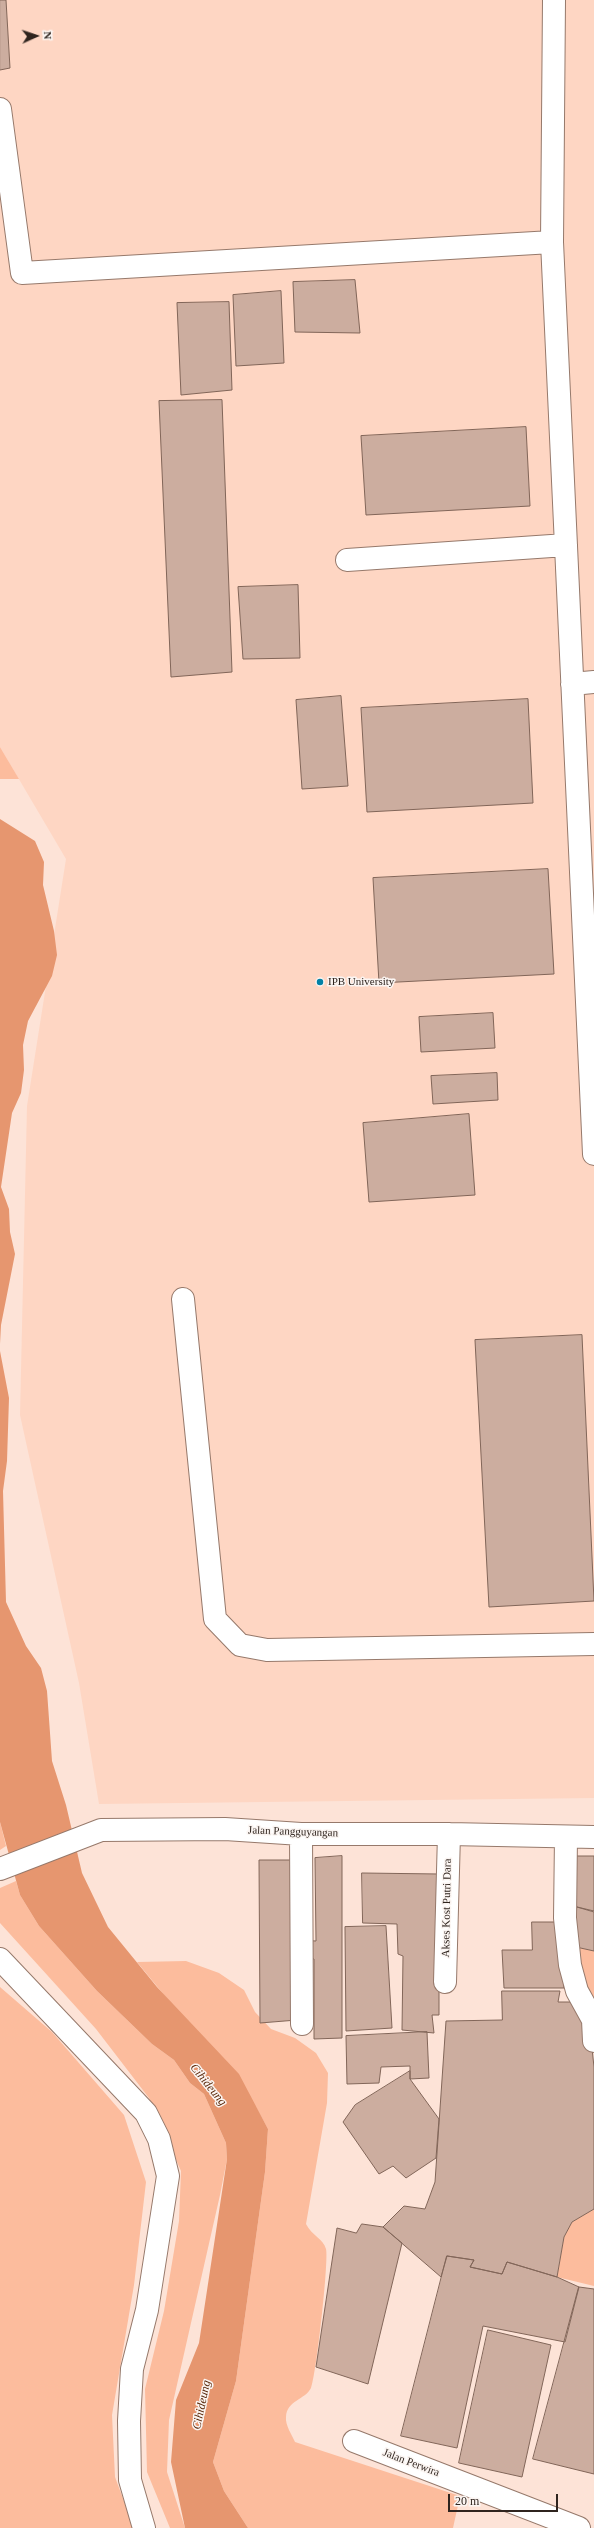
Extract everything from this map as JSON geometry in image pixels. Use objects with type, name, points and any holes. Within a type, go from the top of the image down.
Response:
[{"type":"street","points":[[554,0],[552,242],[594,1154]]},
{"type":"street","points":[[0,109],[22,273],[552,242]]},
{"type":"street","points":[[347,560],[566,545]]},
{"type":"street","points":[[572,684],[594,682]]},
{"type":"street","points":[[183,1299],[215,1619],[240,1645],[267,1650],[594,1644]]},
{"type":"street","name":"Jalan Pangguyangan","points":[[0,1869],[101,1830],[224,1830],[301,1834],[449,1834],[594,1837]]},
{"type":"street","points":[[301,1834],[302,2024]]},
{"type":"street","name":"Akses Kost Putri Dara","points":[[445,1982],[449,1834]]},
{"type":"street","points":[[566,1837],[565,1918],[570,1965],[577,1991],[594,2020],[594,2041]]},
{"type":"street","points":[[0,1959],[146,2113],[159,2139],[168,2176],[146,2310],[132,2368],[128,2421],[130,2480],[144,2528]]},
{"type":"street","name":"Jalan Perwira","points":[[354,2440],[580,2528]]},
{"type":"shaded area","name":"IPB University","points":[[0,0],[594,0],[594,1798],[99,1804],[79,1683],[20,1415],[27,1106],[66,859],[0,747]]},
{"type":"shaded area","points":[[0,747],[19,779],[0,779]]},
{"type":"shaded area","points":[[0,1822],[6,1846],[0,1850]]},
{"type":"shaded area","points":[[16,1881],[20,1895],[39,1926],[97,1991],[152,2044],[174,2060],[190,2083],[204,2094],[226,2143],[227,2159],[220,2195],[169,2420],[167,2472],[185,2528],[170,2528],[147,2472],[145,2389],[164,2311],[179,2221],[181,2171],[149,2098],[96,2029],[0,1923],[0,1888]]},
{"type":"shaded area","points":[[576,1947],[594,1951],[594,2014]]},
{"type":"shaded area","points":[[186,1961],[219,1973],[244,1990],[255,2012],[271,2029],[295,2038],[316,2053],[328,2073],[327,2103],[306,2224],[308,2228],[325,2245],[326,2249],[326,2274],[322,2319],[311,2388],[305,2395],[289,2407],[286,2420],[289,2430],[295,2442],[460,2496],[453,2528],[248,2528],[224,2491],[213,2462],[236,2381],[265,2172],[268,2129],[256,2107],[137,1962]]},
{"type":"shaded area","points":[[0,1987],[52,2032],[124,2115],[146,2182],[134,2285],[112,2415],[115,2477],[134,2528],[0,2528]]},
{"type":"shaded area","points":[[594,2209],[594,2286],[557,2277],[564,2237],[572,2222]]},
{"type":"water","points":[[0,819],[35,841],[44,862],[43,885],[54,931],[57,955],[52,976],[28,1021],[23,1045],[24,1070],[21,1093],[12,1113],[1,1187],[9,1209],[10,1232],[15,1254],[1,1325],[0,1344]]},
{"type":"water","name":"Cihideung","points":[[0,1351],[9,1398],[7,1461],[3,1491],[6,1602],[26,1646],[41,1668],[47,1691],[52,1761],[66,1805],[82,1873],[108,1927],[157,1987],[239,2074],[268,2129],[265,2172],[236,2381],[213,2462],[224,2491],[248,2528],[185,2528],[171,2462],[176,2400],[199,2343],[227,2159],[226,2143],[204,2094],[190,2083],[174,2060],[152,2044],[97,1991],[39,1926],[20,1895],[0,1822]]},
{"type":"building","points":[[0,0],[6,0],[10,68],[0,70]]},
{"type":"building","points":[[355,280],[360,333],[295,332],[293,282]]},
{"type":"building","points":[[281,291],[284,363],[236,366],[233,295]]},
{"type":"building","points":[[229,302],[232,390],[181,395],[177,303]]},
{"type":"building","points":[[222,400],[232,672],[171,677],[159,401]]},
{"type":"building","points":[[526,427],[530,506],[366,515],[361,436]]},
{"type":"building","points":[[298,585],[300,658],[243,659],[238,587]]},
{"type":"building","points":[[341,696],[348,786],[302,789],[296,700]]},
{"type":"building","points":[[528,699],[533,803],[367,812],[361,708]]},
{"type":"building","points":[[548,869],[554,974],[379,983],[373,878]]},
{"type":"building","points":[[493,1013],[495,1048],[421,1052],[419,1017]]},
{"type":"building","points":[[497,1073],[498,1100],[433,1104],[431,1076]]},
{"type":"building","points":[[469,1114],[475,1195],[369,1202],[363,1123]]},
{"type":"building","points":[[582,1335],[594,1601],[489,1607],[475,1340]]},
{"type":"building","points":[[342,1856],[342,2038],[314,2039],[314,1959],[295,1958],[297,2020],[260,2023],[259,1860],[291,1860],[296,1940],[316,1941],[315,1858]]},
{"type":"building","points":[[573,1856],[594,1856],[594,1911],[577,1907]]},
{"type":"building","points":[[362,1873],[439,1874],[439,2015],[432,2015],[434,2033],[402,2030],[403,1956],[398,1954],[397,1924],[363,1923]]},
{"type":"building","points":[[577,1907],[594,1912],[594,1951],[576,1947]]},
{"type":"building","points":[[532,1922],[558,1922],[564,1988],[504,1988],[502,1950],[532,1950]]},
{"type":"building","points":[[386,1926],[392,2028],[346,2031],[345,1927]]},
{"type":"building","points":[[502,1991],[560,1991],[558,2002],[578,2002],[589,2020],[594,2067],[594,2209],[572,2222],[564,2237],[557,2277],[507,2262],[502,2274],[470,2267],[474,2260],[447,2256],[441,2277],[383,2227],[404,2206],[425,2209],[435,2182],[446,2021],[502,2020]]},
{"type":"building","points":[[427,2032],[429,2078],[410,2079],[410,2066],[381,2067],[379,2083],[347,2084],[346,2036]]},
{"type":"building","points":[[410,2071],[410,2079],[439,2119],[436,2158],[406,2178],[393,2166],[379,2174],[343,2122],[355,2105]]},
{"type":"building","points":[[362,2224],[383,2227],[402,2243],[368,2384],[316,2367],[337,2228],[356,2233]]},
{"type":"building","points":[[447,2256],[474,2260],[470,2267],[502,2274],[507,2262],[557,2277],[579,2287],[565,2342],[483,2326],[457,2448],[401,2436]]},
{"type":"building","points":[[579,2287],[594,2289],[594,2474],[533,2459]]},
{"type":"building","points":[[488,2330],[551,2345],[522,2477],[459,2463]]},
{"type":"place","name":"IPB University","points":[[320,982]]}]
